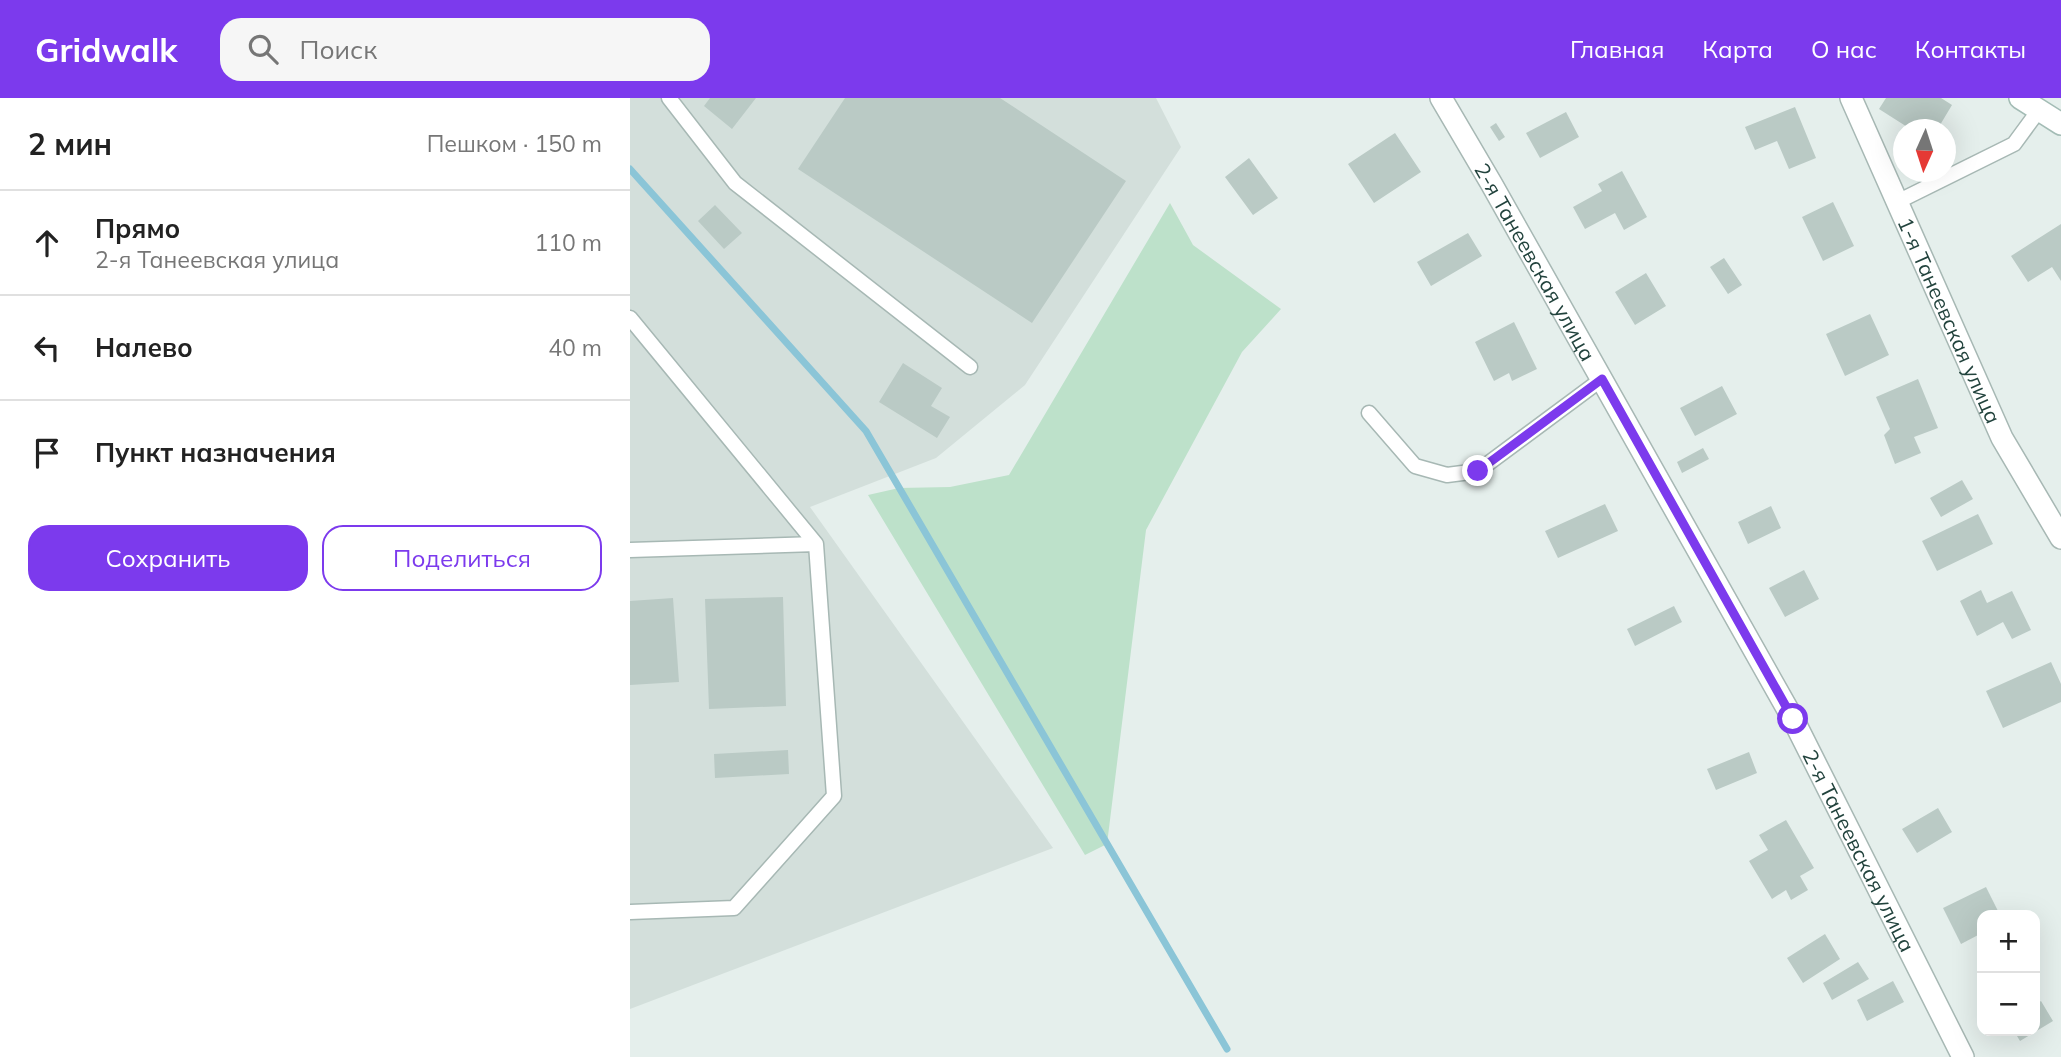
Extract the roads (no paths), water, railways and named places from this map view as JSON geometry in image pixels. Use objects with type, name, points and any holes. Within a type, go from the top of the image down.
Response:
[{"type":"street","name":"2-я Танеевская улица","points":[[1441,98],[1793,719],[1963,1057]]},
{"type":"street","name":"1-я Танеевская улица","points":[[1851,98],[2002,439],[2061,538]]},
{"type":"street","points":[[2020,98],[2061,124]]},
{"type":"lane","points":[[669,98],[736,183],[970,367]]},
{"type":"lane","points":[[1897,202],[2014,144],[2039,110]]},
{"type":"lane","points":[[630,318],[816,544],[834,796],[734,908],[630,912]]},
{"type":"lane","points":[[1368,413],[1415,466],[1447,475],[1478,471],[1602,379]]},
{"type":"lane","points":[[630,550],[816,544]]},
{"type":"waterway","points":[[630,169],[866,431],[1227,1049]]}]
